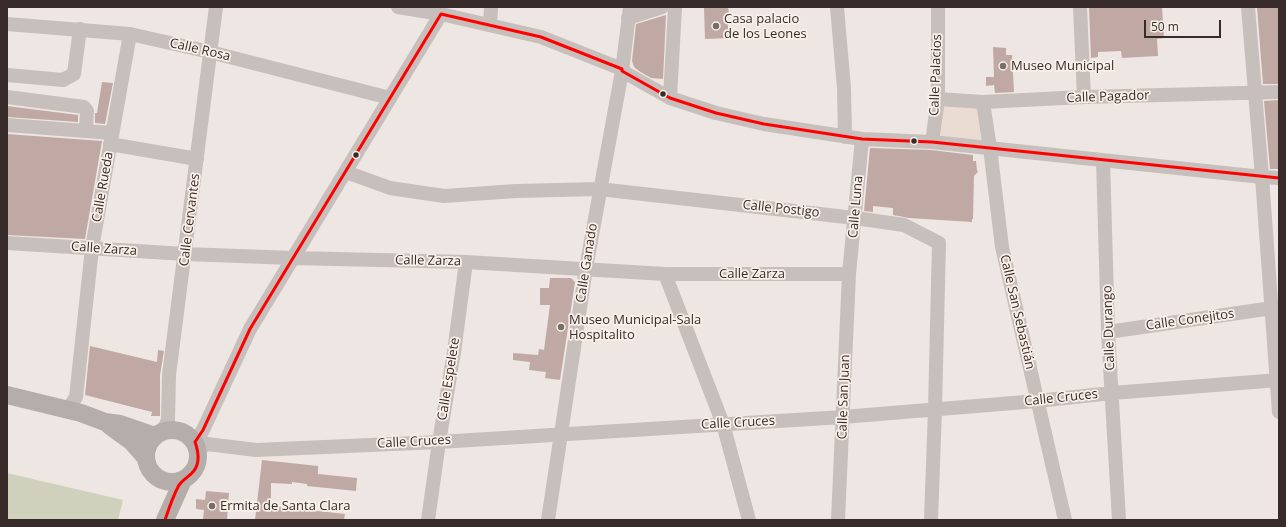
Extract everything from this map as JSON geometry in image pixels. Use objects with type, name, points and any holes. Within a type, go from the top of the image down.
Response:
[{"type":"main road","points":[[7,395],[81,413],[105,422],[120,424],[159,434]]},
{"type":"main road","points":[[105,422],[132,442],[146,458],[149,468],[153,473],[167,482],[183,480],[190,475],[196,468],[198,459],[196,446],[188,435],[181,431],[172,430],[159,434],[148,446],[146,458]]},
{"type":"main road","points":[[159,478],[163,496],[165,520]]},
{"type":"main road","points":[[165,520],[183,480]]},
{"type":"street","name":"Calle Cervantes","points":[[159,434],[168,420],[169,375],[186,254],[216,7]]},
{"type":"street","points":[[398,7],[441,14],[541,37],[622,70],[670,98],[716,113],[764,124],[862,139],[932,142],[1279,178]]},
{"type":"street","points":[[490,25],[491,7]]},
{"type":"street","points":[[629,12],[662,7]]},
{"type":"street","points":[[670,98],[675,7]]},
{"type":"street","points":[[837,7],[844,88],[845,137]]},
{"type":"street","name":"Calle Palacios","points":[[932,142],[938,99],[938,7]]},
{"type":"street","points":[[1080,7],[1084,97]]},
{"type":"street","points":[[1248,7],[1274,300],[1279,412]]},
{"type":"street","name":"Calle Ganado","points":[[548,520],[586,268],[599,189],[622,70],[629,12]]},
{"type":"street","points":[[196,446],[250,329],[441,14]]},
{"type":"street","name":"Calle Rosa","points":[[7,24],[130,34],[210,52],[390,98]]},
{"type":"street","points":[[7,75],[63,80],[74,74],[80,29]]},
{"type":"street","name":"Calle Rueda","points":[[68,410],[76,397],[92,248],[130,34]]},
{"type":"street","name":"Calle Pagador","points":[[938,99],[983,102],[1084,97],[1279,92]]},
{"type":"street","points":[[7,97],[80,105],[87,111],[86,130]]},
{"type":"street","name":"Calle San Sebastián","points":[[983,102],[1002,247],[1065,520]]},
{"type":"street","points":[[7,125],[86,130],[111,138],[197,159]]},
{"type":"street","name":"Calle Luna","points":[[849,274],[862,139]]},
{"type":"street","name":"Calle Durango","points":[[1103,160],[1108,332],[1119,520]]},
{"type":"street","name":"Calle Postigo","points":[[346,172],[390,188],[444,196],[516,191],[599,189],[855,218],[904,224],[939,243],[935,409],[930,520]]},
{"type":"street","name":"Calle Zarza","points":[[7,243],[186,254],[466,262],[586,268],[665,274],[849,274]]},
{"type":"street","name":"Calle Espelete","points":[[428,520],[454,352],[466,262]]},
{"type":"street","points":[[665,274],[723,424],[749,520]]},
{"type":"street","name":"Calle San Juan","points":[[838,520],[849,274]]},
{"type":"street","name":"Calle Conejitos","points":[[1108,332],[1274,300]]},
{"type":"street","name":"Calle Cruces","points":[[196,446],[207,444],[256,450],[439,442],[561,433],[843,417],[1278,380]]},
{"type":"green space","points":[[7,473],[123,500],[118,520],[7,520]]},
{"type":"shaded area","points":[[938,99],[983,102],[990,148],[932,142]]},
{"type":"building","name":"Casa palacio de los Leones","points":[[704,7],[728,7],[729,14],[727,15],[729,38],[705,39]]},
{"type":"building","points":[[1089,7],[1162,7],[1164,38],[1157,39],[1158,56],[1122,58],[1121,51],[1098,52],[1098,57],[1091,58]]},
{"type":"building","points":[[1257,7],[1279,7],[1279,84],[1263,84]]},
{"type":"building","points":[[666,15],[663,79],[651,78],[634,67],[632,61],[636,24]]},
{"type":"building","name":"Museo Municipal","points":[[993,47],[1006,48],[1006,55],[1012,55],[1014,92],[995,93],[994,85],[986,86],[986,77],[994,77]]},
{"type":"building","points":[[102,82],[113,83],[105,124],[95,123],[95,113],[97,113]]},
{"type":"building","points":[[1279,100],[1279,169],[1270,169],[1264,101]]},
{"type":"building","points":[[7,106],[78,115],[78,122],[7,117]]},
{"type":"building","points":[[7,134],[102,141],[85,239],[7,235]]},
{"type":"building","points":[[870,148],[931,150],[973,155],[973,161],[976,161],[978,172],[974,176],[972,222],[909,218],[893,215],[893,208],[873,206],[873,212],[864,211]]},
{"type":"building","name":"Museo Municipal-Sala Hospitalito","points":[[550,278],[571,278],[575,282],[560,380],[545,378],[546,372],[529,370],[530,362],[513,360],[513,353],[538,355],[539,349],[544,350],[550,305],[540,305],[540,288],[549,288]]},
{"type":"building","points":[[90,346],[157,362],[158,350],[164,351],[160,375],[160,416],[151,416],[152,412],[85,395]]},
{"type":"building","points":[[262,460],[318,466],[318,474],[357,478],[356,491],[307,486],[307,484],[292,482],[292,484],[271,483],[271,506],[345,514],[344,520],[255,520]]},
{"type":"building","name":"Ermita de Santa Clara","points":[[206,491],[229,493],[227,520],[203,519],[204,510],[196,509],[196,499],[205,500]]},
{"type":"transit line","points":[[165,520],[179,485],[194,471],[196,467],[198,455],[195,442],[203,430],[250,329],[441,14],[541,37],[622,69],[622,71],[670,98],[716,113],[764,124],[862,139],[932,142],[1279,178]]},
{"type":"place","name":"Casa palacio de los Leones","points":[[716,26]]},
{"type":"place","name":"Museo Municipal","points":[[1003,66]]},
{"type":"place","name":"Museo Municipal-Sala Hospitalito","points":[[561,327]]},
{"type":"place","name":"Ermita de Santa Clara","points":[[212,506]]}]
